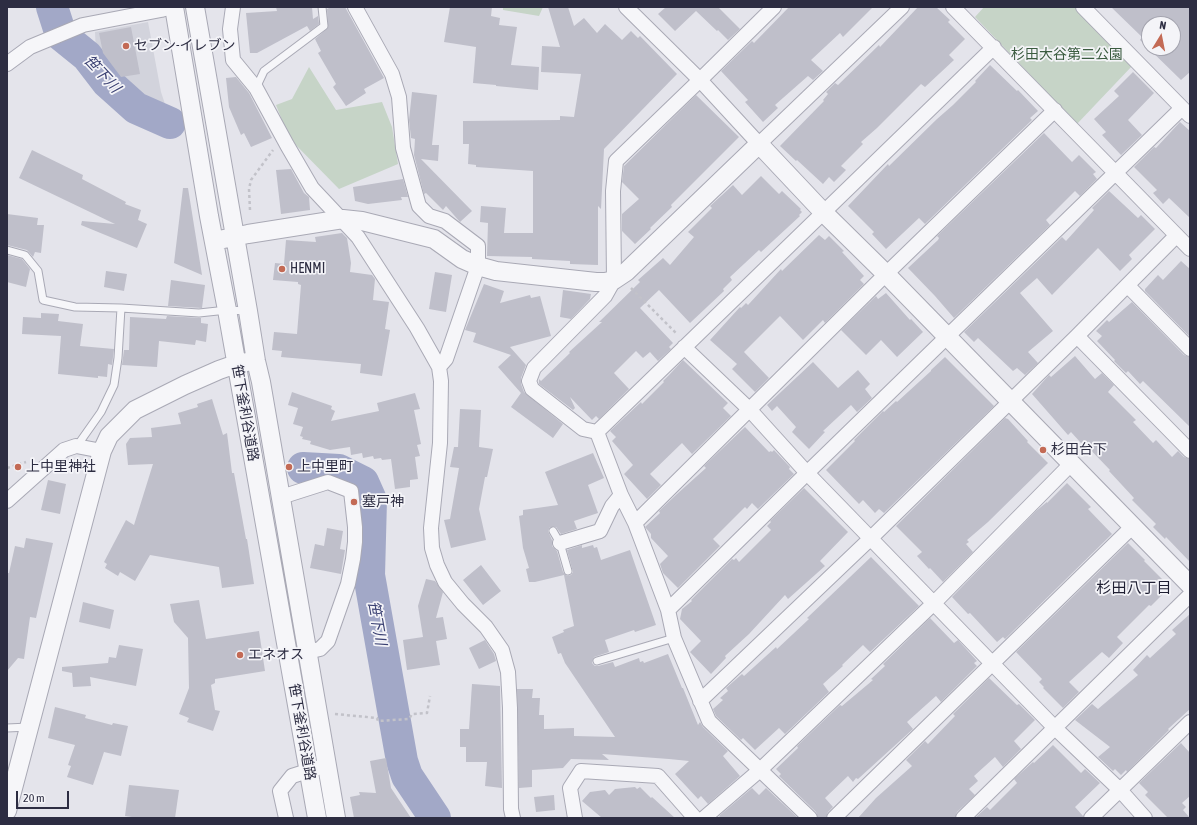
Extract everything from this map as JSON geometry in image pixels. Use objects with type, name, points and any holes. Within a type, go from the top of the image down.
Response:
[{"type":"street","points":[[7,64],[30,47],[83,25],[173,7]]},
{"type":"street","name":"笹下釜利谷道路","points":[[173,7],[317,818]]},
{"type":"street","name":"笹下釜利谷道路","points":[[195,7],[336,818]]},
{"type":"street","points":[[233,7],[230,29],[233,60],[256,88],[312,188],[358,237],[417,328],[439,368],[441,381],[440,443],[431,528],[432,548],[437,565],[445,582],[463,604],[486,627],[502,650],[508,672],[510,708],[510,809],[513,818]]},
{"type":"street","points":[[355,7],[392,74],[399,97],[403,148],[419,206],[429,216],[445,222],[478,246],[478,266],[446,359],[439,368]]},
{"type":"street","points":[[626,7],[700,80],[824,213],[886,274],[946,338],[1190,585]]},
{"type":"street","points":[[597,432],[583,429],[532,389],[529,381],[534,368],[605,296],[617,278],[613,191],[616,161],[774,7]]},
{"type":"street","points":[[214,241],[343,220],[362,221],[434,239],[462,259],[496,272],[596,282],[605,282],[617,278],[626,272],[902,7]]},
{"type":"street","points":[[668,610],[1116,173],[1186,112],[1083,7]]},
{"type":"street","points":[[961,9],[994,47],[1190,250]]},
{"type":"street","points":[[597,432],[994,47]]},
{"type":"street","points":[[635,523],[886,274],[1055,110]]},
{"type":"street","points":[[700,701],[871,538],[1009,401],[1128,286],[1176,236]]},
{"type":"street","points":[[1128,286],[1190,349]]},
{"type":"street","points":[[1077,336],[1190,451]]},
{"type":"street","points":[[686,346],[749,409],[807,473],[1055,728],[1120,790],[1145,818]]},
{"type":"street","points":[[7,811],[102,451],[109,436],[135,410],[219,370],[236,364],[256,361]]},
{"type":"street","points":[[597,432],[621,495],[635,523],[668,610],[674,638],[709,721],[810,818]]},
{"type":"street","points":[[7,501],[64,450],[76,446],[102,451]]},
{"type":"street","points":[[704,818],[760,770],[934,603],[1071,464]]},
{"type":"street","points":[[281,497],[328,482],[350,491],[355,527],[355,542],[348,584],[328,641],[320,649],[308,652]]},
{"type":"street","points":[[560,543],[600,531],[612,506],[621,495]]},
{"type":"street","points":[[834,818],[1132,527]]},
{"type":"street","points":[[963,818],[1190,595]]},
{"type":"street","points":[[1091,818],[1190,722]]},
{"type":"street","points":[[286,818],[280,791],[292,776],[327,765]]},
{"type":"street","points":[[575,818],[570,788],[580,771],[658,776],[695,818]]},
{"type":"lane","points":[[256,88],[264,71],[324,26],[322,7]]},
{"type":"lane","points":[[7,250],[24,256],[38,270],[43,300],[74,307],[121,308],[198,313],[227,310],[248,311]]},
{"type":"lane","points":[[76,446],[101,412],[114,385],[118,358],[121,308]]},
{"type":"lane","points":[[553,531],[560,543],[568,571]]},
{"type":"lane","points":[[597,661],[674,638]]},
{"type":"lane","points":[[7,728],[29,727]]},
{"type":"path","points":[[244,212],[250,212],[249,188],[251,180],[283,137]]},
{"type":"path","points":[[617,278],[686,346]]},
{"type":"path","points":[[330,714],[377,718],[378,721],[409,719],[412,714],[427,713],[430,696]]},
{"type":"shaded area","points":[[148,22],[161,92],[166,107],[156,106],[131,91],[96,53],[95,32]]},
{"type":"green space","points":[[503,7],[543,7],[539,16],[503,10]]},
{"type":"green space","name":"杉田大谷第二公園","points":[[984,7],[1077,7],[1133,65],[1077,124],[975,17]]},
{"type":"green space","points":[[309,67],[336,110],[382,102],[392,127],[398,164],[339,189],[289,138],[276,105],[292,99]]},
{"type":"building","points":[[276,7],[312,7],[313,19],[318,16],[319,24],[310,31],[307,26],[257,53],[250,53],[246,13],[277,11]]},
{"type":"building","points":[[331,7],[345,7],[384,78],[364,89],[366,93],[346,106],[333,87],[336,84],[318,53],[321,51],[315,39],[328,28],[327,9]]},
{"type":"building","points":[[450,7],[492,7],[491,16],[500,18],[499,25],[517,27],[511,65],[539,67],[538,90],[473,83],[476,47],[444,42]]},
{"type":"building","points":[[548,7],[568,7],[574,26],[584,18],[597,33],[605,24],[622,40],[631,31],[638,38],[640,36],[677,74],[604,149],[601,209],[598,206],[598,265],[570,264],[570,261],[532,259],[532,257],[487,256],[488,223],[480,222],[481,206],[506,208],[504,233],[533,233],[533,171],[476,167],[476,165],[468,164],[469,144],[463,144],[463,121],[560,120],[560,116],[574,117],[581,74],[541,72],[542,46],[560,47]]},
{"type":"building","points":[[666,7],[718,7],[740,29],[728,40],[696,11],[675,31],[658,14]]},
{"type":"building","points":[[789,7],[873,7],[843,37],[840,33],[811,60],[823,71],[813,80],[808,76],[775,105],[778,108],[763,122],[745,102],[748,100],[721,71],[752,41],[754,43]]},
{"type":"building","points":[[918,7],[936,7],[950,20],[948,22],[965,39],[949,55],[954,60],[925,87],[921,84],[861,142],[863,144],[841,166],[846,170],[834,182],[829,177],[823,184],[780,146],[824,101],[823,100],[828,94],[826,92],[835,83],[838,85],[879,45],[880,47]]},
{"type":"building","points":[[1111,7],[1190,7],[1190,72],[1181,80],[1156,56],[1181,56],[1181,16],[1141,16],[1141,36]]},
{"type":"building","points":[[131,27],[140,74],[121,77],[103,53],[99,33]]},
{"type":"building","points":[[990,65],[1017,91],[1018,90],[1038,111],[1030,118],[1032,120],[925,224],[919,218],[886,249],[872,234],[874,232],[848,206],[888,164],[889,166],[953,105],[976,82],[975,81]]},
{"type":"building","points":[[1133,72],[1154,93],[1128,120],[1142,135],[1121,155],[1102,135],[1106,132],[1094,119],[1119,96],[1114,91]]},
{"type":"building","points":[[236,77],[249,93],[272,138],[251,147],[244,133],[241,135],[229,107],[226,78]]},
{"type":"building","points":[[412,92],[437,95],[432,145],[439,145],[438,161],[421,159],[472,211],[460,222],[446,206],[443,210],[426,193],[424,194],[414,155],[415,139],[411,138],[409,120]]},
{"type":"building","points":[[696,95],[739,137],[671,205],[672,207],[635,244],[622,231],[622,214],[639,199],[622,182],[624,166]]},
{"type":"building","points":[[1180,122],[1190,131],[1190,218],[1169,198],[1163,204],[1153,193],[1157,190],[1134,167],[1154,147],[1156,148]]},
{"type":"building","points":[[1044,133],[1072,162],[1079,155],[1096,172],[1093,174],[1097,179],[1080,196],[1075,191],[1046,220],[1050,225],[954,318],[908,268],[938,240],[939,238],[937,236]]},
{"type":"building","points":[[32,150],[83,175],[82,179],[126,202],[125,204],[141,210],[138,220],[147,224],[137,248],[81,225],[82,221],[115,224],[19,178]]},
{"type":"building","points":[[291,169],[304,193],[309,197],[310,210],[281,214],[276,170]]},
{"type":"building","points":[[761,176],[779,194],[782,191],[801,209],[800,210],[802,212],[799,215],[800,216],[761,252],[759,250],[730,277],[732,280],[723,289],[724,291],[690,323],[659,290],[640,308],[673,343],[669,347],[671,349],[658,361],[650,352],[643,358],[636,351],[614,373],[629,389],[599,419],[596,416],[592,420],[570,397],[575,408],[573,410],[539,384],[539,379],[541,381],[570,353],[569,352],[602,322],[599,322],[640,282],[638,280],[663,258],[670,265],[694,237],[688,232],[712,208],[710,206],[733,185],[742,195]]},
{"type":"building","points":[[403,179],[408,197],[401,197],[402,200],[368,204],[355,201],[353,187]]},
{"type":"building","points":[[183,188],[188,188],[202,275],[174,263]]},
{"type":"building","points":[[1109,191],[1138,218],[1141,215],[1155,229],[1129,255],[1132,259],[1120,271],[1098,248],[1052,295],[1037,278],[1020,293],[1053,331],[1028,352],[1038,363],[1025,375],[1017,368],[1013,371],[978,338],[974,342],[964,332],[1062,237],[1066,241],[1094,210],[1092,208]]},
{"type":"building","points":[[7,214],[38,218],[37,225],[44,225],[41,253],[35,252],[33,257],[27,250],[7,245]]},
{"type":"building","points":[[342,233],[347,238],[351,263],[350,272],[372,275],[375,279],[373,300],[389,302],[385,329],[390,330],[382,376],[360,373],[361,364],[281,357],[282,351],[272,350],[274,332],[297,334],[301,285],[298,284],[298,282],[273,280],[275,263],[284,264],[286,240],[316,242],[315,237]]},
{"type":"building","points":[[819,235],[825,240],[829,236],[844,251],[842,252],[864,276],[860,280],[864,284],[825,323],[823,320],[803,340],[780,316],[744,352],[769,378],[755,392],[732,369],[737,364],[710,340],[740,307],[741,308],[746,303],[748,305],[781,269],[782,271]]},
{"type":"building","points":[[7,255],[22,259],[30,269],[26,287],[7,282]]},
{"type":"building","points":[[1181,261],[1190,269],[1190,337],[1145,291],[1145,289],[1158,275],[1163,280]]},
{"type":"building","points":[[106,271],[127,274],[124,291],[104,287]]},
{"type":"building","points":[[435,272],[452,275],[446,312],[429,309]]},
{"type":"building","points":[[171,280],[205,285],[202,308],[168,306]]},
{"type":"building","points":[[484,284],[504,291],[500,303],[530,295],[531,298],[540,296],[551,336],[510,347],[526,365],[521,378],[521,384],[524,392],[563,424],[553,438],[511,407],[521,393],[498,367],[511,355],[473,342],[476,333],[465,330]]},
{"type":"building","points":[[563,290],[591,294],[590,299],[571,319],[560,317]]},
{"type":"building","points":[[886,293],[923,332],[897,357],[881,340],[866,355],[841,330],[876,296],[878,299]]},
{"type":"building","points":[[1132,302],[1184,355],[1190,357],[1190,427],[1143,381],[1140,384],[1128,371],[1126,373],[1097,341],[1102,336],[1096,331],[1107,320],[1109,322]]},
{"type":"building","points":[[41,313],[59,314],[58,321],[83,324],[80,346],[114,349],[112,365],[108,364],[107,377],[98,376],[98,378],[58,374],[61,336],[22,334],[23,317],[41,318]]},
{"type":"building","points":[[167,316],[201,318],[201,323],[208,324],[206,342],[196,340],[195,345],[159,341],[157,367],[122,365],[124,350],[129,350],[130,317],[166,319]]},
{"type":"building","points":[[1075,356],[1095,379],[1102,373],[1114,385],[1108,392],[1136,420],[1133,422],[1153,443],[1156,440],[1172,457],[1178,451],[1184,457],[1190,459],[1190,562],[1166,537],[1165,539],[1153,527],[1156,524],[1132,500],[1134,498],[1109,471],[1110,470],[1083,442],[1081,443],[1071,432],[1068,435],[1032,394],[1049,375],[1051,377]]},
{"type":"building","points":[[945,357],[994,406],[884,513],[879,509],[875,513],[863,500],[859,504],[826,470],[883,411],[884,412],[896,401],[897,402]]},
{"type":"building","points":[[683,360],[728,403],[723,408],[731,416],[692,454],[682,443],[650,474],[661,485],[647,499],[624,474],[633,465],[612,441],[616,437],[610,431],[641,402],[642,404]]},
{"type":"building","points":[[813,362],[838,388],[858,370],[870,384],[865,389],[872,398],[857,412],[851,405],[823,431],[825,432],[809,449],[792,432],[796,427],[777,406],[772,411],[767,405]]},
{"type":"building","points":[[292,392],[332,406],[331,409],[335,411],[331,421],[379,411],[377,403],[415,393],[420,409],[414,410],[421,444],[417,445],[420,456],[415,457],[418,479],[410,480],[410,487],[395,489],[391,459],[374,459],[373,456],[363,458],[362,453],[351,455],[350,447],[330,450],[310,444],[311,441],[302,439],[303,437],[300,436],[303,427],[293,424],[298,408],[288,405]]},
{"type":"building","points":[[212,399],[223,435],[227,433],[232,473],[234,473],[254,584],[222,588],[219,567],[150,555],[135,581],[120,572],[118,576],[105,568],[107,564],[104,562],[126,520],[134,525],[153,464],[128,465],[126,444],[130,438],[152,437],[151,428],[181,424],[178,413],[198,407],[197,404]]},
{"type":"building","points":[[460,409],[481,410],[479,447],[493,449],[487,477],[485,477],[479,509],[486,540],[451,548],[444,520],[450,519],[459,468],[450,467],[454,447],[458,447]]},
{"type":"building","points":[[1005,418],[1008,419],[1028,441],[1027,442],[1048,463],[988,522],[967,540],[969,542],[966,544],[973,552],[943,582],[917,556],[922,552],[896,526]]},
{"type":"building","points":[[745,427],[769,452],[774,450],[790,467],[789,469],[794,474],[758,509],[752,503],[747,509],[745,507],[713,539],[720,546],[678,588],[663,573],[660,564],[668,556],[651,538],[651,534],[645,527],[660,513],[659,511],[706,468],[704,466]]},
{"type":"building","points":[[593,453],[604,478],[588,485],[598,513],[574,521],[577,529],[561,534],[556,527],[550,527],[548,531],[552,540],[552,546],[557,551],[563,572],[567,576],[571,575],[573,572],[567,550],[582,545],[582,548],[593,545],[594,548],[597,547],[601,560],[630,550],[656,625],[635,632],[634,630],[605,640],[609,652],[594,657],[592,663],[595,666],[598,666],[613,662],[615,667],[639,658],[640,662],[643,661],[644,663],[668,654],[698,725],[700,722],[703,727],[728,751],[723,756],[740,776],[708,804],[701,796],[698,799],[675,774],[689,761],[669,759],[602,754],[609,760],[571,759],[563,768],[532,770],[532,787],[519,788],[517,689],[533,689],[532,698],[540,698],[539,715],[544,715],[544,729],[574,728],[574,736],[615,737],[565,663],[561,653],[558,654],[552,637],[564,632],[563,630],[574,626],[564,575],[529,582],[526,569],[529,568],[523,548],[519,516],[523,515],[523,510],[558,505],[545,472]]},
{"type":"building","points":[[48,480],[66,484],[60,514],[41,510]]},
{"type":"building","points":[[1067,483],[1091,507],[1088,509],[1112,534],[1005,639],[1003,637],[997,642],[970,613],[968,614],[952,597],[1036,511],[1047,503]]},
{"type":"building","points":[[804,488],[848,532],[820,561],[825,566],[788,599],[785,595],[749,634],[725,656],[726,658],[711,674],[690,652],[701,641],[680,619],[682,609],[692,601],[691,600],[732,559],[734,560],[736,558],[739,562],[771,530],[767,526],[771,522],[770,521]]},
{"type":"building","points":[[327,528],[343,531],[340,549],[345,550],[341,574],[310,568],[315,544],[324,546]]},
{"type":"building","points":[[26,538],[53,543],[36,618],[30,617],[24,659],[18,658],[7,671],[7,573],[9,573],[15,546],[24,548]]},
{"type":"building","points":[[1128,543],[1170,587],[1151,606],[1149,605],[1117,637],[1123,643],[1109,658],[1102,652],[1069,682],[1079,692],[1063,708],[1043,688],[1044,687],[1039,682],[1042,679],[1016,652]]},
{"type":"building","points":[[871,557],[919,606],[870,652],[863,645],[842,665],[843,666],[823,684],[829,692],[785,734],[779,728],[755,750],[743,738],[741,740],[716,716],[713,709],[723,700],[720,698],[728,691],[726,688],[742,674],[744,676],[776,647],[777,649]]},
{"type":"building","points":[[481,565],[501,591],[483,605],[463,580]]},
{"type":"building","points":[[426,579],[435,581],[443,592],[436,618],[443,617],[447,639],[436,641],[440,665],[407,670],[403,640],[423,637],[418,606]]},
{"type":"building","points":[[199,600],[206,639],[259,631],[265,671],[215,679],[215,683],[211,685],[215,710],[220,711],[213,731],[187,722],[189,718],[179,714],[189,688],[188,638],[174,622],[170,604]]},
{"type":"building","points":[[83,602],[114,610],[110,629],[79,622]]},
{"type":"building","points":[[1190,614],[1190,709],[1168,729],[1169,730],[1127,772],[1126,770],[1121,775],[1115,769],[1113,771],[1098,757],[1110,747],[1075,720],[1092,704],[1098,709],[1138,675],[1133,670],[1147,655],[1150,658],[1176,634],[1172,630]]},
{"type":"building","points":[[930,618],[954,643],[958,640],[977,661],[974,663],[977,666],[941,702],[936,696],[907,722],[913,729],[858,779],[856,778],[853,782],[848,776],[825,798],[833,807],[828,812],[826,818],[818,818],[816,812],[779,776],[781,774],[776,769],[798,748],[797,746],[840,705],[842,706],[873,680],[871,679],[885,666],[883,664]]},
{"type":"building","points":[[485,640],[494,654],[496,661],[479,669],[469,648]]},
{"type":"building","points":[[119,645],[143,649],[136,686],[90,677],[91,686],[73,687],[72,673],[62,671],[62,667],[108,663],[109,657],[116,658]]},
{"type":"building","points":[[989,678],[1035,720],[1014,741],[1021,749],[1003,767],[995,757],[974,776],[978,781],[969,789],[975,795],[957,812],[955,818],[858,818],[876,798],[912,766],[906,760],[925,741],[928,744],[955,716],[953,714]]},
{"type":"building","points":[[472,684],[500,686],[502,788],[485,786],[487,762],[466,762],[466,747],[460,747],[460,729],[469,729]]},
{"type":"building","points":[[55,707],[86,715],[85,718],[112,725],[113,723],[128,726],[121,756],[104,752],[93,785],[67,777],[71,766],[68,765],[75,745],[48,738]]},
{"type":"building","points":[[1181,743],[1190,753],[1190,796],[1182,803],[1186,807],[1183,810],[1190,818],[1168,818],[1145,795],[1148,792],[1139,783]]},
{"type":"building","points":[[1053,745],[1081,773],[1085,769],[1100,783],[1075,807],[1083,818],[975,818],[987,807],[990,810],[1017,783],[1014,779]]},
{"type":"building","points":[[386,758],[391,788],[411,818],[354,818],[350,797],[360,795],[359,792],[376,793],[370,761]]},
{"type":"building","points":[[129,785],[179,790],[175,818],[139,818],[125,816]]},
{"type":"building","points":[[635,787],[637,789],[640,787],[675,818],[602,818],[582,801],[590,792],[605,790],[609,795],[615,789]]},
{"type":"building","points":[[752,788],[759,795],[766,788],[798,818],[721,818],[719,816]]},
{"type":"building","points":[[554,795],[555,810],[536,812],[534,797]]},
{"type":"waterway","name":"笹下川","points":[[52,7],[61,35],[87,56],[107,82],[136,108],[170,123]]},
{"type":"waterway","name":"笹下川","points":[[303,468],[339,470],[363,482],[371,500],[369,575],[402,761],[407,776],[435,818]]},
{"type":"place","name":"セブン-イレブン","points":[[126,46]]},
{"type":"place","name":"HENMI","points":[[282,269]]},
{"type":"place","name":"杉田台下","points":[[1043,450]]},
{"type":"place","name":"上中里神社","points":[[18,467]]},
{"type":"place","name":"上中里町","points":[[289,467]]},
{"type":"place","name":"塞戸神","points":[[354,502]]},
{"type":"place","name":"エネオス","points":[[240,655]]},
{"type":"district","name":"杉田八丁目","points":[[1134,588]]}]
